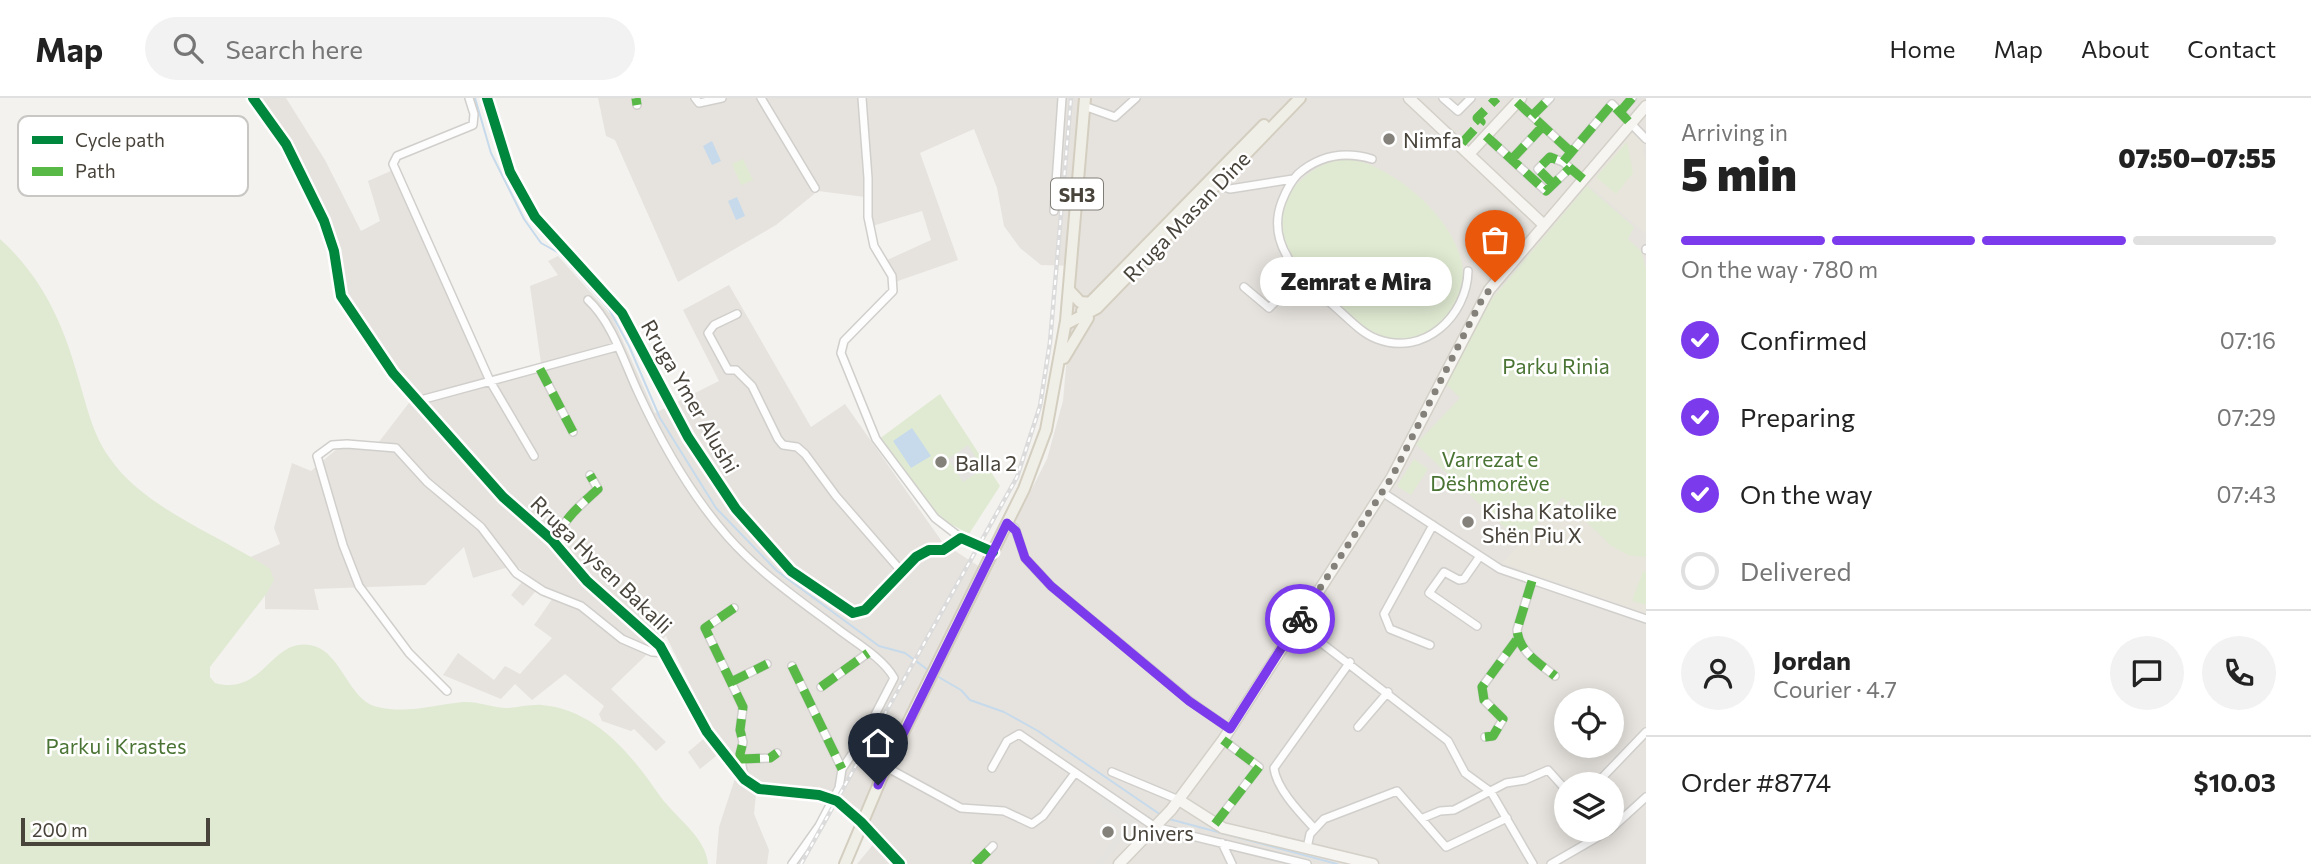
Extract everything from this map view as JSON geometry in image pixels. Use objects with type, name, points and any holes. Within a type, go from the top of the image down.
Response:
[{"type":"main road","name":"Rruga Masan Dine","points":[[1094,305],[1290,98]]},
{"type":"main road","name":"Rruga Masan Dine","points":[[1066,320],[1094,305],[1217,185],[1300,98]]},
{"type":"main road","points":[[1409,98],[1544,225]]},
{"type":"main road","points":[[1469,154],[1519,100]]},
{"type":"main road","name":"SH3","points":[[845,864],[886,767],[993,552],[1040,450],[1060,363],[1066,320],[1085,102]]},
{"type":"main road","points":[[1119,864],[1171,810],[1223,740],[1382,492],[1480,303],[1646,106]]},
{"type":"main road","points":[[1060,363],[1094,305],[1080,302],[1069,290]]},
{"type":"main road","points":[[1179,800],[1216,824],[1373,864]]},
{"type":"street","name":"Rruga Hysen Bakalli","points":[[253,98],[286,144],[324,221],[334,251],[338,287],[381,358],[503,498],[555,544],[586,582],[666,653],[707,732],[744,779]]},
{"type":"street","points":[[469,98],[474,114],[473,125],[403,153],[393,158],[393,164],[490,381],[534,456]]},
{"type":"street","name":"Rruga Ymer Alushi","points":[[486,98],[510,173],[535,217],[622,313],[688,437],[736,509],[792,571],[853,612],[865,610],[916,557],[929,550],[943,550],[961,538]]},
{"type":"street","points":[[695,98],[699,103],[722,98]]},
{"type":"street","points":[[761,98],[815,188]]},
{"type":"street","points":[[862,98],[868,177],[867,217],[874,246],[892,276],[893,291],[845,341],[841,353],[876,439],[935,518],[961,538],[993,552]]},
{"type":"street","points":[[1054,211],[1062,98]]},
{"type":"street","points":[[1085,102],[1115,117],[1136,98]]},
{"type":"street","points":[[1443,98],[1458,111],[1471,98]]},
{"type":"street","points":[[1532,116],[1550,98]]},
{"type":"street","points":[[1621,111],[1632,98]]},
{"type":"street","points":[[1519,100],[1532,116],[1571,152]]},
{"type":"street","points":[[1563,162],[1612,104],[1646,139]]},
{"type":"street","points":[[1512,159],[1542,126]]},
{"type":"street","points":[[1486,136],[1546,191],[1570,168]]},
{"type":"street","points":[[1373,159],[1352,154],[1328,157],[1310,165],[1293,179],[1280,205],[1277,230],[1286,257],[1366,334],[1397,343],[1427,337],[1450,321],[1464,298],[1468,271]]},
{"type":"street","points":[[1553,184],[1538,169],[1550,157],[1563,162],[1583,179]]},
{"type":"street","points":[[1217,185],[1230,189],[1293,179]]},
{"type":"street","points":[[1244,287],[1269,308],[1302,275]]},
{"type":"street","points":[[588,300],[604,316],[616,347],[693,492],[727,537],[764,573],[893,675],[894,681],[842,769],[839,788],[819,825],[792,864]]},
{"type":"street","points":[[737,314],[715,325],[708,333],[728,370],[736,370],[752,386],[778,439],[783,445],[797,447],[805,454],[836,496],[902,572]]},
{"type":"street","points":[[417,401],[616,347]]},
{"type":"street","points":[[540,369],[573,432]]},
{"type":"street","points":[[447,691],[409,653],[354,575],[317,456],[332,445],[367,443],[396,448],[427,482],[481,527],[516,573],[543,590],[593,614],[622,639],[652,652],[666,653]]},
{"type":"street","points":[[555,544],[558,533],[570,516],[598,489],[590,475]]},
{"type":"street","points":[[1382,492],[1500,569],[1646,619]]},
{"type":"street","points":[[1007,523],[1016,531],[1025,558],[1051,586],[1189,701],[1230,729]]},
{"type":"street","points":[[1430,645],[1390,629],[1384,614],[1433,525]]},
{"type":"street","points":[[1477,626],[1429,593],[1444,572],[1459,580],[1464,579],[1480,556]]},
{"type":"street","points":[[1532,580],[1517,630],[1518,638],[1527,653],[1555,676]]},
{"type":"street","points":[[734,608],[705,628],[743,706],[740,730],[743,743],[740,754],[744,779],[759,789],[832,799],[861,822],[900,864]]},
{"type":"street","points":[[1297,624],[1350,662],[1448,741],[1465,774],[1491,792],[1533,864]]},
{"type":"street","points":[[1485,737],[1493,736],[1503,719],[1484,701],[1482,687],[1518,638]]},
{"type":"street","points":[[821,687],[868,653]]},
{"type":"street","points":[[1314,828],[1296,808],[1275,775],[1274,768],[1350,662]]},
{"type":"street","points":[[731,682],[767,664]]},
{"type":"street","points":[[792,666],[842,769]]},
{"type":"street","points":[[1358,727],[1388,692]]},
{"type":"street","points":[[1608,772],[1646,732]]},
{"type":"street","points":[[992,768],[1007,741],[1018,734],[1157,825],[1307,864]]},
{"type":"street","points":[[1216,824],[1259,767],[1223,740]]},
{"type":"street","points":[[742,759],[770,758],[777,753]]},
{"type":"street","points":[[886,767],[961,808],[1004,811],[1032,824],[1043,816],[1075,772]]},
{"type":"street","points":[[1423,818],[1440,811],[1454,810],[1506,783],[1548,770],[1554,777]]},
{"type":"street","points":[[1112,772],[1179,800]]},
{"type":"street","points":[[1307,848],[1314,828],[1328,817],[1350,812],[1397,791],[1447,847],[1507,818]]},
{"type":"street","points":[[1624,817],[1646,797]]},
{"type":"street","points":[[1551,864],[1589,842]]},
{"type":"street","points":[[1222,843],[1232,864]]},
{"type":"street","points":[[975,864],[993,846]]},
{"type":"shaded area","points":[[255,98],[286,98],[325,160],[361,231],[380,221],[368,181],[393,170],[495,384],[542,370],[530,286],[558,275],[548,261],[558,256],[612,316],[655,413],[719,381],[683,310],[729,285],[811,427],[845,404],[943,543],[989,573],[1047,459],[1063,401],[1075,266],[1041,265],[1020,248],[1004,226],[997,188],[974,129],[920,153],[958,260],[895,282],[885,261],[931,240],[922,211],[869,227],[865,197],[818,191],[776,225],[678,282],[615,140],[606,136],[598,98],[1646,98],[1646,864],[857,864],[881,835],[868,822],[870,815],[828,792],[757,784],[754,814],[769,850],[767,864],[716,864],[719,827],[739,766],[725,749],[700,769],[688,752],[713,731],[666,636],[611,689],[666,742],[656,751],[634,729],[631,731],[602,721],[599,714],[604,706],[565,674],[532,700],[515,684],[501,699],[443,675],[458,653],[494,680],[505,666],[520,674],[552,638],[534,625],[555,595],[541,585],[523,606],[511,595],[528,575],[515,565],[473,578],[464,547],[425,585],[314,589],[319,610],[265,609],[265,586],[246,559],[280,544],[274,528],[292,463],[311,471],[338,448],[375,447],[415,395],[392,368],[349,302],[340,284],[339,258],[327,220],[294,154]]},
{"type":"shaded area","points":[[1634,131],[1644,142],[1646,234],[1589,185]]},
{"type":"shaded area","points":[[968,445],[983,469],[963,482],[948,459]]},
{"type":"shaded area","points":[[1565,497],[1604,540],[1628,555],[1646,557],[1646,613],[1502,563]]},
{"type":"shaded area","points":[[1103,796],[1137,822],[1103,864],[1095,864],[1126,823],[1100,805]]},
{"type":"green space","points":[[1627,142],[1633,173],[1616,194],[1596,177]]},
{"type":"green space","points":[[1346,158],[1368,164],[1392,176],[1416,193],[1436,214],[1452,238],[1462,262],[1462,287],[1451,311],[1436,328],[1420,337],[1396,340],[1377,337],[1367,332],[1312,281],[1284,244],[1280,229],[1281,214],[1294,188],[1317,168]]},
{"type":"green space","points":[[743,159],[753,180],[741,185],[732,164]]},
{"type":"green space","name":"Parku Rinia","points":[[1587,186],[1634,227],[1628,239],[1641,251],[1646,269],[1646,557],[1628,555],[1610,545],[1563,498],[1520,542],[1416,444],[1460,398],[1445,383],[1486,306]]},
{"type":"green space","name":"Parku i Krastes","points":[[0,239],[28,269],[58,320],[90,418],[109,457],[142,492],[162,506],[270,569],[274,580],[267,593],[210,667],[210,677],[215,683],[242,683],[253,678],[288,649],[298,645],[312,645],[333,660],[357,693],[378,707],[410,709],[468,702],[505,708],[542,705],[579,715],[610,737],[637,765],[666,804],[696,836],[706,854],[708,864],[0,864]]},
{"type":"green space","name":"Balla 2","points":[[940,394],[1000,486],[969,534],[938,517],[879,439]]},
{"type":"green space","points":[[1414,459],[1428,469],[1411,495],[1397,486]]},
{"type":"green space","points":[[1643,571],[1646,572],[1646,605],[1632,601]]},
{"type":"water","points":[[712,141],[721,161],[712,165],[703,146]]},
{"type":"water","points":[[737,197],[745,216],[736,220],[728,201]]},
{"type":"water","points":[[912,428],[931,456],[911,468],[893,441]]},
{"type":"waterway","points":[[475,98],[491,153],[524,219],[541,243],[559,253],[609,309],[629,346],[660,418],[716,508],[777,571],[879,646],[905,653],[928,670]]},
{"type":"waterway","points":[[935,675],[961,690],[970,700],[1004,712],[1038,731],[1161,815]]},
{"type":"waterway","points":[[1169,819],[1337,864]]},
{"type":"railway","points":[[801,864],[1017,477],[1040,406],[1050,342],[1071,98]]},
{"type":"marked path","points":[[636,98],[637,105]]},
{"type":"marked path","points":[[1462,143],[1481,122],[1477,118],[1497,98]]},
{"type":"marked path","points":[[1532,116],[1550,98]]},
{"type":"marked path","points":[[1621,111],[1632,98]]},
{"type":"marked path","points":[[1517,102],[1571,152]]},
{"type":"marked path","points":[[1583,179],[1563,162],[1612,104],[1631,124]]},
{"type":"marked path","points":[[1512,159],[1543,126]]},
{"type":"marked path","points":[[1486,136],[1546,191],[1570,168]]},
{"type":"marked path","points":[[1553,184],[1538,169],[1550,157],[1563,162]]},
{"type":"marked path","points":[[540,369],[573,432]]},
{"type":"marked path","points":[[555,544],[567,520],[598,489],[590,475]]},
{"type":"marked path","points":[[1532,581],[1517,630],[1526,651],[1555,676]]},
{"type":"marked path","points":[[734,608],[705,628],[743,707],[740,730],[743,742],[740,754],[743,774]]},
{"type":"marked path","points":[[1485,737],[1493,736],[1503,719],[1484,700],[1482,687],[1518,638]]},
{"type":"marked path","points":[[821,687],[868,653]]},
{"type":"marked path","points":[[731,682],[767,664]]},
{"type":"marked path","points":[[792,666],[842,769]]},
{"type":"marked path","points":[[1215,824],[1259,767],[1223,740]]},
{"type":"marked path","points":[[742,759],[770,758],[777,753]]},
{"type":"marked path","points":[[975,864],[993,846]]},
{"type":"cycle path","points":[[253,98],[286,144],[324,221],[334,251],[341,296],[393,373],[503,497],[552,540],[587,581],[660,646],[707,732],[744,779],[759,789],[819,795],[837,801],[861,822],[900,864]]},
{"type":"cycle path","points":[[487,98],[510,172],[535,217],[622,313],[688,437],[736,509],[791,571],[853,613],[865,610],[916,557],[929,550],[943,550],[961,538],[993,552]]},
{"type":"way so far","points":[[1300,619],[1392,477],[1480,303],[1495,282]]},
{"type":"place","name":"Nimfa","points":[[1389,139]]},
{"type":"place","name":"Zemrat e Mira","points":[[1495,282]]},
{"type":"place","name":"Balla 2","points":[[941,462]]},
{"type":"place","name":"Kisha Katolike Shën Piu X","points":[[1468,522]]},
{"type":"place","name":"Univers","points":[[1108,832]]},
{"type":"route","points":[[878,785],[1007,523],[1016,531],[1025,558],[1051,586],[1144,660],[1189,701],[1230,729],[1300,619]]},
{"type":"park label","name":"Varrezat e Dëshmorëve","points":[[1490,470]]}]
